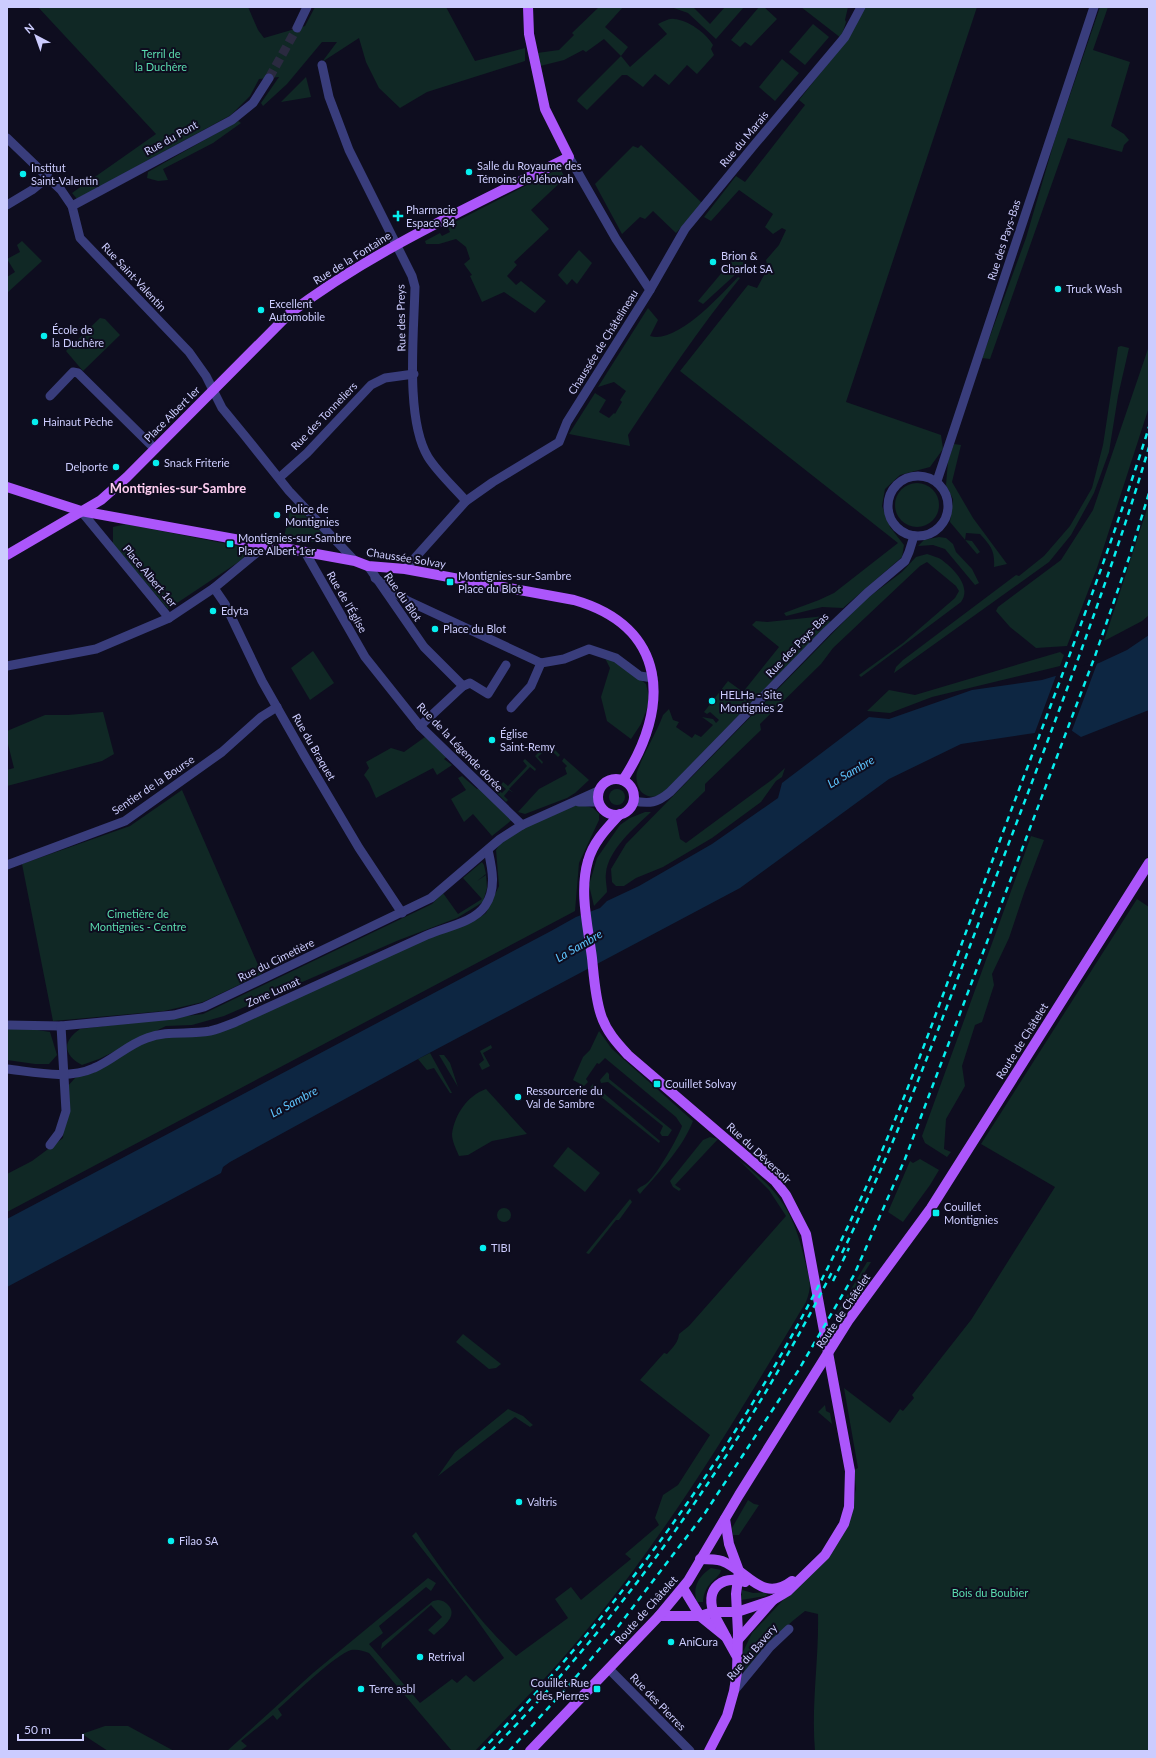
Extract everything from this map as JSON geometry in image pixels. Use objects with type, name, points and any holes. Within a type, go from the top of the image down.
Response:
[{"type":"main road","name":"Chaussée de Châtelineau","points":[[528,7],[529,34],[545,109],[569,157]]},
{"type":"main road","name":"Rue de la Fontaine","points":[[214,389],[290,313],[309,299],[396,244],[569,157]]},
{"type":"main road","name":"Place Albert Ier","points":[[7,555],[101,500],[127,477],[214,389]]},
{"type":"main road","name":"Chaussée Solvay","points":[[7,487],[81,511],[355,561],[368,566],[405,569],[574,600],[595,606],[618,619],[630,630],[642,646],[653,678],[655,694],[651,718],[631,768],[623,780]]},
{"type":"main road","points":[[613,779],[623,780],[629,784],[633,790],[633,801],[629,809],[620,814],[614,814],[606,811],[599,802],[600,790],[607,781],[613,779]]},
{"type":"main road","name":"Rue du Déversoir","points":[[603,832],[606,811]]},
{"type":"main road","name":"Rue du Déversoir","points":[[620,814],[603,832],[588,860],[584,876],[585,904],[601,1016],[611,1036],[628,1055],[775,1181],[786,1195],[806,1234],[850,1471],[849,1507],[844,1524],[825,1555],[792,1587],[773,1600],[736,1612],[714,1612],[700,1616],[659,1616]]},
{"type":"main road","name":"Route de Châtelet","points":[[530,1751],[659,1616],[683,1588],[848,1321],[931,1208],[1149,863]]},
{"type":"main road","points":[[709,1751],[727,1716],[734,1691],[736,1672],[736,1594],[739,1575],[729,1544],[725,1519]]},
{"type":"main road","name":"Rue du Déversoir","points":[[700,1559],[721,1561],[739,1575],[760,1587],[771,1589],[785,1587],[825,1555]]},
{"type":"main road","points":[[736,1655],[714,1612],[712,1596],[716,1588],[723,1581],[739,1575]]},
{"type":"main road","points":[[683,1588],[700,1616],[726,1637]]},
{"type":"main road","points":[[737,1641],[773,1600]]},
{"type":"street","points":[[297,28],[307,7]]},
{"type":"street","name":"Rue du Marais","points":[[650,290],[685,230],[754,144],[845,37],[861,7]]},
{"type":"street","name":"Rue des Pays-Bas","points":[[937,481],[1094,7]]},
{"type":"street","name":"Rue des Preys","points":[[322,65],[329,97],[346,143],[404,258],[415,287],[415,424],[420,441],[428,458],[466,501]]},
{"type":"street","name":"Rue du Pont","points":[[72,206],[232,120],[253,102],[270,78]]},
{"type":"street","name":"Rue Saint-Valentin","points":[[7,138],[61,190],[72,206],[80,238],[189,352],[214,389]]},
{"type":"street","name":"Chaussée de Châtelineau","points":[[405,569],[466,501],[493,482],[559,442],[567,422],[650,290],[616,239],[569,157]]},
{"type":"street","points":[[7,205],[32,190],[48,177]]},
{"type":"street","points":[[50,396],[73,372],[78,373],[155,448]]},
{"type":"street","name":"Rue des Tonneliers","points":[[279,478],[307,453],[371,385],[385,378],[414,374]]},
{"type":"street","name":"Place Albert Ier","points":[[214,389],[222,408],[279,478],[355,561]]},
{"type":"street","points":[[918,475],[937,481],[943,488],[947,497],[948,507],[947,516],[942,525],[934,532],[924,536],[914,536],[900,530],[890,519],[887,509],[890,494],[899,482],[908,477],[918,475]]},
{"type":"street","name":"Place Albert 1er","points":[[81,511],[169,618],[214,588],[266,545]]},
{"type":"street","name":"Rue des Pays-Bas","points":[[633,801],[648,804],[655,803],[670,792],[827,631],[867,593],[905,561],[914,536]]},
{"type":"street","name":"Rue de l'Église","points":[[305,552],[357,644]]},
{"type":"street","name":"Rue du Blot","points":[[368,566],[424,647],[463,686]]},
{"type":"street","points":[[375,578],[406,600],[541,663],[564,659],[589,649],[616,658],[640,676],[653,678]]},
{"type":"street","name":"Rue du Braquet","points":[[214,588],[224,604],[262,681],[277,707],[360,848],[402,913]]},
{"type":"street","points":[[7,666],[96,649],[169,618]]},
{"type":"street","name":"Rue de la Légende dorée","points":[[357,644],[365,657],[420,726],[522,825]]},
{"type":"street","points":[[511,708],[531,686],[541,663]]},
{"type":"street","points":[[420,726],[463,686],[470,683],[488,694],[506,665]]},
{"type":"street","name":"Sentier de la Bourse","points":[[7,866],[125,821],[222,752],[261,717],[277,707]]},
{"type":"street","points":[[522,825],[600,790]]},
{"type":"street","points":[[574,802],[599,802]]},
{"type":"street","name":"Rue du Cimetière","points":[[7,1025],[61,1026],[174,1015],[204,1007],[431,898],[500,839],[522,825]]},
{"type":"street","name":"Zone Lumat","points":[[7,1069],[63,1074],[94,1068],[147,1037],[163,1034],[210,1031],[236,1022],[437,931],[473,917],[485,906],[490,896],[493,876],[488,850]]},
{"type":"street","points":[[50,1145],[59,1133],[66,1111],[61,1026]]},
{"type":"street","name":"Rue du Bavery","points":[[734,1691],[770,1646],[789,1629]]},
{"type":"street","name":"Rue des Pierres","points":[[608,1669],[690,1751]]},
{"type":"green space","name":"Terril de la Duchère","points":[[38,7],[248,7],[258,30],[264,38],[305,26],[315,7],[446,7],[475,61],[525,48],[525,61],[427,92],[400,108],[379,88],[366,62],[359,38],[322,62],[337,42],[322,42],[287,84],[263,106],[261,103],[279,77],[259,79],[250,96],[231,115],[77,199],[72,193],[156,134]]},
{"type":"green space","points":[[599,7],[623,7],[605,27],[628,47],[621,56],[604,39],[586,52],[583,50],[564,60],[540,66],[537,53],[559,50],[574,35],[572,33]]},
{"type":"green space","points":[[671,7],[693,7],[710,24],[725,7],[744,7],[716,39],[688,13]]},
{"type":"green space","points":[[759,7],[764,7],[777,19],[751,46],[745,42],[740,47],[731,40]]},
{"type":"green space","points":[[801,7],[848,7],[845,20],[846,22],[841,38]]},
{"type":"green space","points":[[864,7],[977,7],[846,402],[941,435],[943,449],[930,467],[900,475],[885,489],[882,506],[890,527],[904,545],[902,557],[843,608],[822,607],[786,616],[784,613],[834,593],[898,543],[680,371],[748,285],[757,288],[768,268],[766,260],[779,245],[786,230],[782,228],[773,234],[765,227],[773,214],[739,190],[711,221],[704,217],[736,176],[745,182],[805,105],[799,100],[845,42]]},
{"type":"green space","points":[[1100,7],[1108,7],[1093,50],[1130,62],[1111,126],[1124,134],[1129,140],[1124,145],[1122,152],[1068,138],[990,359],[982,358],[1026,238],[1055,139]]},
{"type":"green space","points":[[672,19],[691,25],[706,36],[713,45],[711,49],[714,55],[697,74],[687,65],[669,85],[655,74],[643,87],[627,75],[622,75],[587,110],[577,101],[578,99],[621,56],[630,67],[667,34],[658,24]]},
{"type":"green space","points":[[813,24],[829,37],[805,65],[789,52]]},
{"type":"green space","points":[[782,59],[799,73],[775,101],[759,87]]},
{"type":"green space","points":[[306,77],[311,97],[281,102]]},
{"type":"green space","points":[[238,121],[241,123],[213,143],[163,169],[168,180],[158,181],[147,178],[148,172]]},
{"type":"green space","points":[[641,145],[702,203],[676,233],[653,211],[645,219],[640,217],[622,234],[595,184],[633,146],[638,148]]},
{"type":"green space","points":[[560,168],[565,178],[531,210],[549,229],[514,262],[517,265],[507,276],[516,285],[521,281],[546,301],[535,313],[504,292],[482,302],[470,276],[472,275],[464,264],[470,259],[466,247],[456,239],[439,244],[426,244],[425,241],[440,233],[442,236],[450,232],[447,226]]},
{"type":"green space","points":[[22,241],[42,261],[7,293],[7,277],[15,272],[7,259],[20,252],[17,245]]},
{"type":"green space","points":[[579,250],[592,263],[577,284],[572,279],[567,285],[558,275]]},
{"type":"green space","points":[[735,257],[744,263],[737,273],[703,304],[698,301]]},
{"type":"green space","points":[[738,277],[740,278],[696,335],[628,435],[630,446],[569,434],[595,393],[606,400],[599,412],[609,418],[614,413],[615,414],[622,402],[620,400],[626,391],[614,382],[598,387],[648,308],[658,320],[650,336],[661,337],[685,326],[698,316],[710,306]]},
{"type":"green space","points":[[100,318],[105,319],[120,335],[83,371],[66,351]]},
{"type":"green space","points":[[1121,346],[1129,348],[1118,396],[1109,452],[1094,493],[1071,535],[1049,562],[894,673],[896,667],[903,660],[1016,575],[1019,576],[1044,556],[1070,526],[1092,488],[1103,445],[1118,347]]},
{"type":"green space","points":[[1149,346],[1149,407],[1097,568],[1067,646],[1036,648],[1010,627],[996,611],[998,607],[1061,560],[1093,510]]},
{"type":"green space","points":[[954,444],[961,445],[952,482],[973,518],[1007,564],[994,567],[992,549],[980,534],[966,533],[965,540],[950,522],[953,499],[946,485],[948,461]]},
{"type":"green space","points":[[913,483],[921,483],[933,489],[939,501],[939,509],[933,521],[921,527],[913,527],[901,521],[895,509],[895,501],[901,489]]},
{"type":"green space","points":[[1149,503],[1149,615],[1142,621],[1104,641]]},
{"type":"green space","points":[[294,504],[328,539],[326,544],[284,537],[291,506]]},
{"type":"green space","points":[[126,524],[248,548],[243,559],[168,609],[113,544],[113,527]]},
{"type":"green space","points":[[939,537],[946,538],[953,544],[956,552],[972,569],[979,583],[975,585],[945,549],[933,545],[918,546],[924,540]]},
{"type":"green space","points":[[965,540],[972,541],[980,552],[977,554]]},
{"type":"green space","points":[[927,554],[942,560],[956,573],[963,584],[964,596],[961,602],[861,677],[859,675],[903,643],[955,598],[959,591],[956,586],[927,562],[920,566],[833,648],[821,664],[760,724],[761,730],[705,784],[705,791],[676,819],[680,839],[686,843],[773,779],[785,768],[782,777],[776,781],[761,802],[712,838],[663,867],[636,878],[624,886],[616,886],[612,882],[611,869],[626,844],[865,600],[902,572],[916,557]]},
{"type":"green space","points":[[825,616],[828,617],[830,622],[666,790],[658,795],[650,797],[640,790],[636,778],[637,772],[663,715],[669,709],[673,720],[679,722],[676,727],[692,738],[695,734],[701,737],[713,725],[702,717],[713,719],[716,723],[719,720],[710,712],[707,714],[704,712],[728,681],[743,692],[779,647],[752,625],[756,621],[767,622]]},
{"type":"green space","points":[[313,651],[334,683],[310,700],[291,668]]},
{"type":"green space","points":[[1060,652],[1064,655],[1060,666],[932,697],[890,713],[867,711],[889,690],[915,695]]},
{"type":"green space","points":[[604,656],[612,656],[646,684],[650,701],[641,724],[631,739],[607,721],[601,697],[610,668]]},
{"type":"green space","points":[[103,712],[114,754],[102,761],[7,786],[7,770],[14,768],[7,740],[7,731],[45,715]]},
{"type":"green space","points":[[425,737],[449,755],[444,759],[452,765],[437,775],[433,768],[376,798],[364,775],[369,768],[366,762],[391,748],[404,752]]},
{"type":"green space","points":[[548,743],[560,755],[558,757],[548,747],[538,757],[543,762],[542,764],[535,756]]},
{"type":"green space","points":[[564,758],[589,780],[567,798],[525,814],[518,812],[539,789],[567,774],[565,768],[567,766],[562,761]]},
{"type":"green space","points":[[525,759],[536,769],[535,771],[530,767],[509,789],[514,793],[509,790],[504,796],[508,800],[506,802],[495,791],[497,789],[502,793],[506,789],[501,785],[503,782],[508,786],[527,766],[523,761]]},
{"type":"green space","points":[[462,776],[477,789],[482,785],[513,819],[492,836],[473,814],[464,822],[451,799],[466,790],[458,778]]},
{"type":"green space","points":[[614,789],[620,789],[625,794],[623,803],[620,805],[614,805],[609,800],[609,794]]},
{"type":"green space","name":"Cimetière de Montignies - Centre","points":[[182,790],[262,974],[203,1002],[164,1011],[53,1021],[22,864],[130,826]]},
{"type":"green space","points":[[579,804],[593,808],[599,814],[599,820],[579,863],[575,911],[7,1212],[7,1174],[32,1161],[63,1138],[67,1087],[75,1078],[141,1043],[165,1037],[196,1035],[414,941],[476,920],[486,913],[499,886],[496,850],[500,844],[527,823]]},
{"type":"green space","points":[[645,812],[651,812],[623,840],[612,856],[606,873],[607,892],[594,906],[589,885],[597,858],[620,825],[630,818]]},
{"type":"green space","points":[[1031,836],[1044,840],[1009,938],[992,974],[994,985],[982,1022],[975,1025],[962,1066],[965,1086],[946,1119],[944,1149],[951,1152],[947,1157],[925,1143],[922,1136]]},
{"type":"green space","points":[[482,862],[486,874],[477,881],[486,875],[487,888],[483,902],[457,918],[399,940],[224,1016],[192,1025],[166,1026],[99,1059],[82,1065],[71,1057],[68,1052],[67,1048],[70,1038],[80,1029],[203,1014],[432,904],[443,893],[458,914],[482,899],[463,878]]},
{"type":"green space","name":"Bois du Boubier","points":[[1137,899],[1149,907],[1149,1751],[815,1751],[814,1700],[818,1614],[805,1611],[796,1618],[765,1648],[744,1672],[741,1656],[752,1633],[785,1598],[848,1524],[856,1489],[854,1470],[858,1468],[844,1388],[890,1423],[900,1409],[903,1411],[914,1398],[912,1395],[971,1320],[1055,1187],[981,1144]]},
{"type":"green space","points":[[7,1025],[50,1032],[57,1055],[49,1064],[35,1064],[7,1060]]},
{"type":"green space","points":[[599,1031],[612,1049],[693,1121],[676,1151],[640,1194],[637,1190],[651,1179],[661,1165],[682,1126],[676,1117],[605,1058],[599,1064],[597,1063],[586,1079],[588,1082],[584,1086],[573,1080],[583,1057],[590,1050]]},
{"type":"green space","points":[[491,1045],[492,1048],[483,1053],[490,1066],[482,1070],[479,1064],[484,1060],[480,1051]]},
{"type":"green space","points":[[430,1053],[452,1093],[450,1093],[434,1068],[427,1070],[418,1059]]},
{"type":"green space","points":[[439,1055],[444,1055],[450,1063],[458,1087]]},
{"type":"green space","points":[[607,1072],[609,1074],[609,1079],[672,1130],[668,1136],[662,1136],[660,1133],[663,1126],[608,1082],[601,1083],[600,1080]]},
{"type":"green space","points":[[593,1084],[660,1141],[659,1143],[590,1088]]},
{"type":"green space","points":[[486,1089],[527,1134],[492,1141],[468,1155],[459,1156],[452,1137],[456,1120],[459,1113],[468,1101],[479,1092]]},
{"type":"green space","points":[[710,1137],[718,1139],[675,1185],[681,1189],[679,1191],[673,1187],[670,1181],[703,1140]]},
{"type":"green space","points":[[568,1147],[600,1173],[585,1192],[553,1166]]},
{"type":"green space","points":[[920,1159],[939,1170],[903,1222],[888,1212],[910,1161],[913,1163]]},
{"type":"green space","points":[[739,1160],[765,1182],[783,1203],[790,1215],[800,1243],[809,1277],[810,1286],[806,1302],[725,1435],[668,1521],[607,1605],[562,1659],[475,1751],[452,1751],[369,1653],[360,1650],[351,1650],[335,1659],[278,1709],[282,1715],[277,1720],[273,1715],[241,1741],[247,1746],[240,1751],[227,1751],[313,1673],[428,1578],[436,1583],[431,1591],[426,1587],[379,1626],[383,1633],[369,1644],[420,1703],[452,1679],[457,1683],[466,1675],[474,1682],[504,1658],[467,1606],[412,1536],[416,1532],[475,1613],[516,1656],[568,1618],[555,1599],[571,1587],[581,1600],[631,1559],[625,1554],[659,1525],[655,1518],[663,1495],[678,1485],[710,1435],[640,1380],[664,1353],[667,1354],[676,1342],[679,1334],[689,1326],[786,1216],[769,1190]]},
{"type":"green space","points":[[630,1199],[632,1202],[619,1220],[616,1220],[589,1254],[586,1253]]},
{"type":"green space","points":[[504,1208],[509,1210],[511,1215],[509,1220],[504,1222],[499,1220],[497,1215],[499,1210]]},
{"type":"green space","points":[[867,1262],[871,1262],[837,1316],[835,1316]]},
{"type":"green space","points":[[463,1334],[501,1364],[496,1368],[489,1369],[456,1342]]},
{"type":"green space","points":[[825,1405],[826,1411],[830,1413],[832,1424],[818,1412]]},
{"type":"green space","points":[[508,1409],[523,1416],[533,1425],[530,1427],[515,1417],[438,1476],[455,1452]]},
{"type":"green space","points":[[748,1500],[759,1505],[739,1535],[733,1535],[732,1528]]},
{"type":"green space","points":[[711,1568],[721,1570],[720,1573],[706,1590],[703,1602],[697,1602],[695,1591],[698,1582],[700,1578]]},
{"type":"green space","points":[[742,1590],[753,1593],[766,1592],[767,1594],[766,1596],[741,1600]]},
{"type":"green space","points":[[441,1600],[448,1605],[451,1610],[451,1614],[448,1622],[434,1635],[428,1630],[442,1617],[431,1605],[381,1649],[382,1643],[433,1601]]},
{"type":"green space","points":[[105,1726],[128,1726],[174,1751],[108,1751],[82,1734]]},
{"type":"water","name":"La Sambre","points":[[1149,635],[1149,710],[1081,737],[1068,728],[961,744],[889,779],[740,888],[418,1059],[230,1162],[223,1167],[221,1173],[7,1287],[7,1219],[576,917],[600,908],[607,901],[639,886],[712,844],[778,798],[782,783],[869,717],[889,719],[972,690],[1042,680],[1099,663],[1127,650]]},
{"type":"pier","points":[[1098,661],[1071,733],[1067,730],[1034,735],[1057,673]]},
{"type":"tunnel","points":[[269,78],[297,28]]},
{"type":"railway","points":[[481,1751],[538,1691],[592,1628],[644,1563],[692,1496],[738,1427],[780,1356],[820,1283],[856,1209],[894,1123],[928,1036],[1113,536],[1149,427]]},
{"type":"railway","points":[[842,1253],[886,1157],[964,962],[1079,657],[1133,500],[1149,447]]},
{"type":"railway","points":[[509,1751],[570,1684],[617,1628],[705,1513],[798,1371],[854,1275],[905,1159],[1095,656],[1130,555],[1149,493]]},
{"type":"railway","points":[[833,1281],[849,1248]]},
{"type":"railway","points":[[491,1751],[542,1697],[590,1641],[636,1584],[680,1525],[721,1464],[760,1401],[832,1272]]},
{"type":"place","name":"Salle du Royaume des Témoins de Jéhovah","points":[[469,172]]},
{"type":"place","name":"Institut Saint-Valentin","points":[[23,174]]},
{"type":"place","name":"Pharmacie Espace 84","points":[[398,216]]},
{"type":"place","name":"Brion & Charlot SA","points":[[713,262]]},
{"type":"place","name":"Truck Wash","points":[[1058,289]]},
{"type":"place","name":"Excellent Automobile","points":[[261,310]]},
{"type":"place","name":"École de la Duchère","points":[[44,336]]},
{"type":"place","name":"Hainaut Pèche","points":[[35,422]]},
{"type":"place","name":"Snack Friterie","points":[[156,463]]},
{"type":"place","name":"Delporte","points":[[116,467]]},
{"type":"place","name":"Police de Montignies","points":[[277,515]]},
{"type":"place","name":"Montignies-sur-Sambre Place Albert 1er","points":[[230,544]]},
{"type":"place","name":"Montignies-sur-Sambre Place du Blot","points":[[450,582]]},
{"type":"place","name":"Edyta","points":[[213,611]]},
{"type":"place","name":"Place du Blot","points":[[435,629]]},
{"type":"place","name":"HELHa - Site Montignies 2","points":[[712,701]]},
{"type":"place","name":"Église Saint-Remy","points":[[492,740]]},
{"type":"place","name":"Couillet Solvay","points":[[657,1084]]},
{"type":"place","name":"Ressourcerie du Val de Sambre","points":[[518,1097]]},
{"type":"place","name":"Couillet Montignies","points":[[936,1213]]},
{"type":"place","name":"TIBI","points":[[483,1248]]},
{"type":"place","name":"Valtris","points":[[519,1502]]},
{"type":"place","name":"Filao SA","points":[[171,1541]]},
{"type":"place","name":"AniCura","points":[[671,1642]]},
{"type":"place","name":"Retrival","points":[[420,1657]]},
{"type":"place","name":"Terre asbl","points":[[361,1689]]},
{"type":"place","name":"Couillet Rue des Pierres","points":[[597,1689]]},
{"type":"district","name":"Montignies-sur-Sambre","points":[[178,488]]}]
